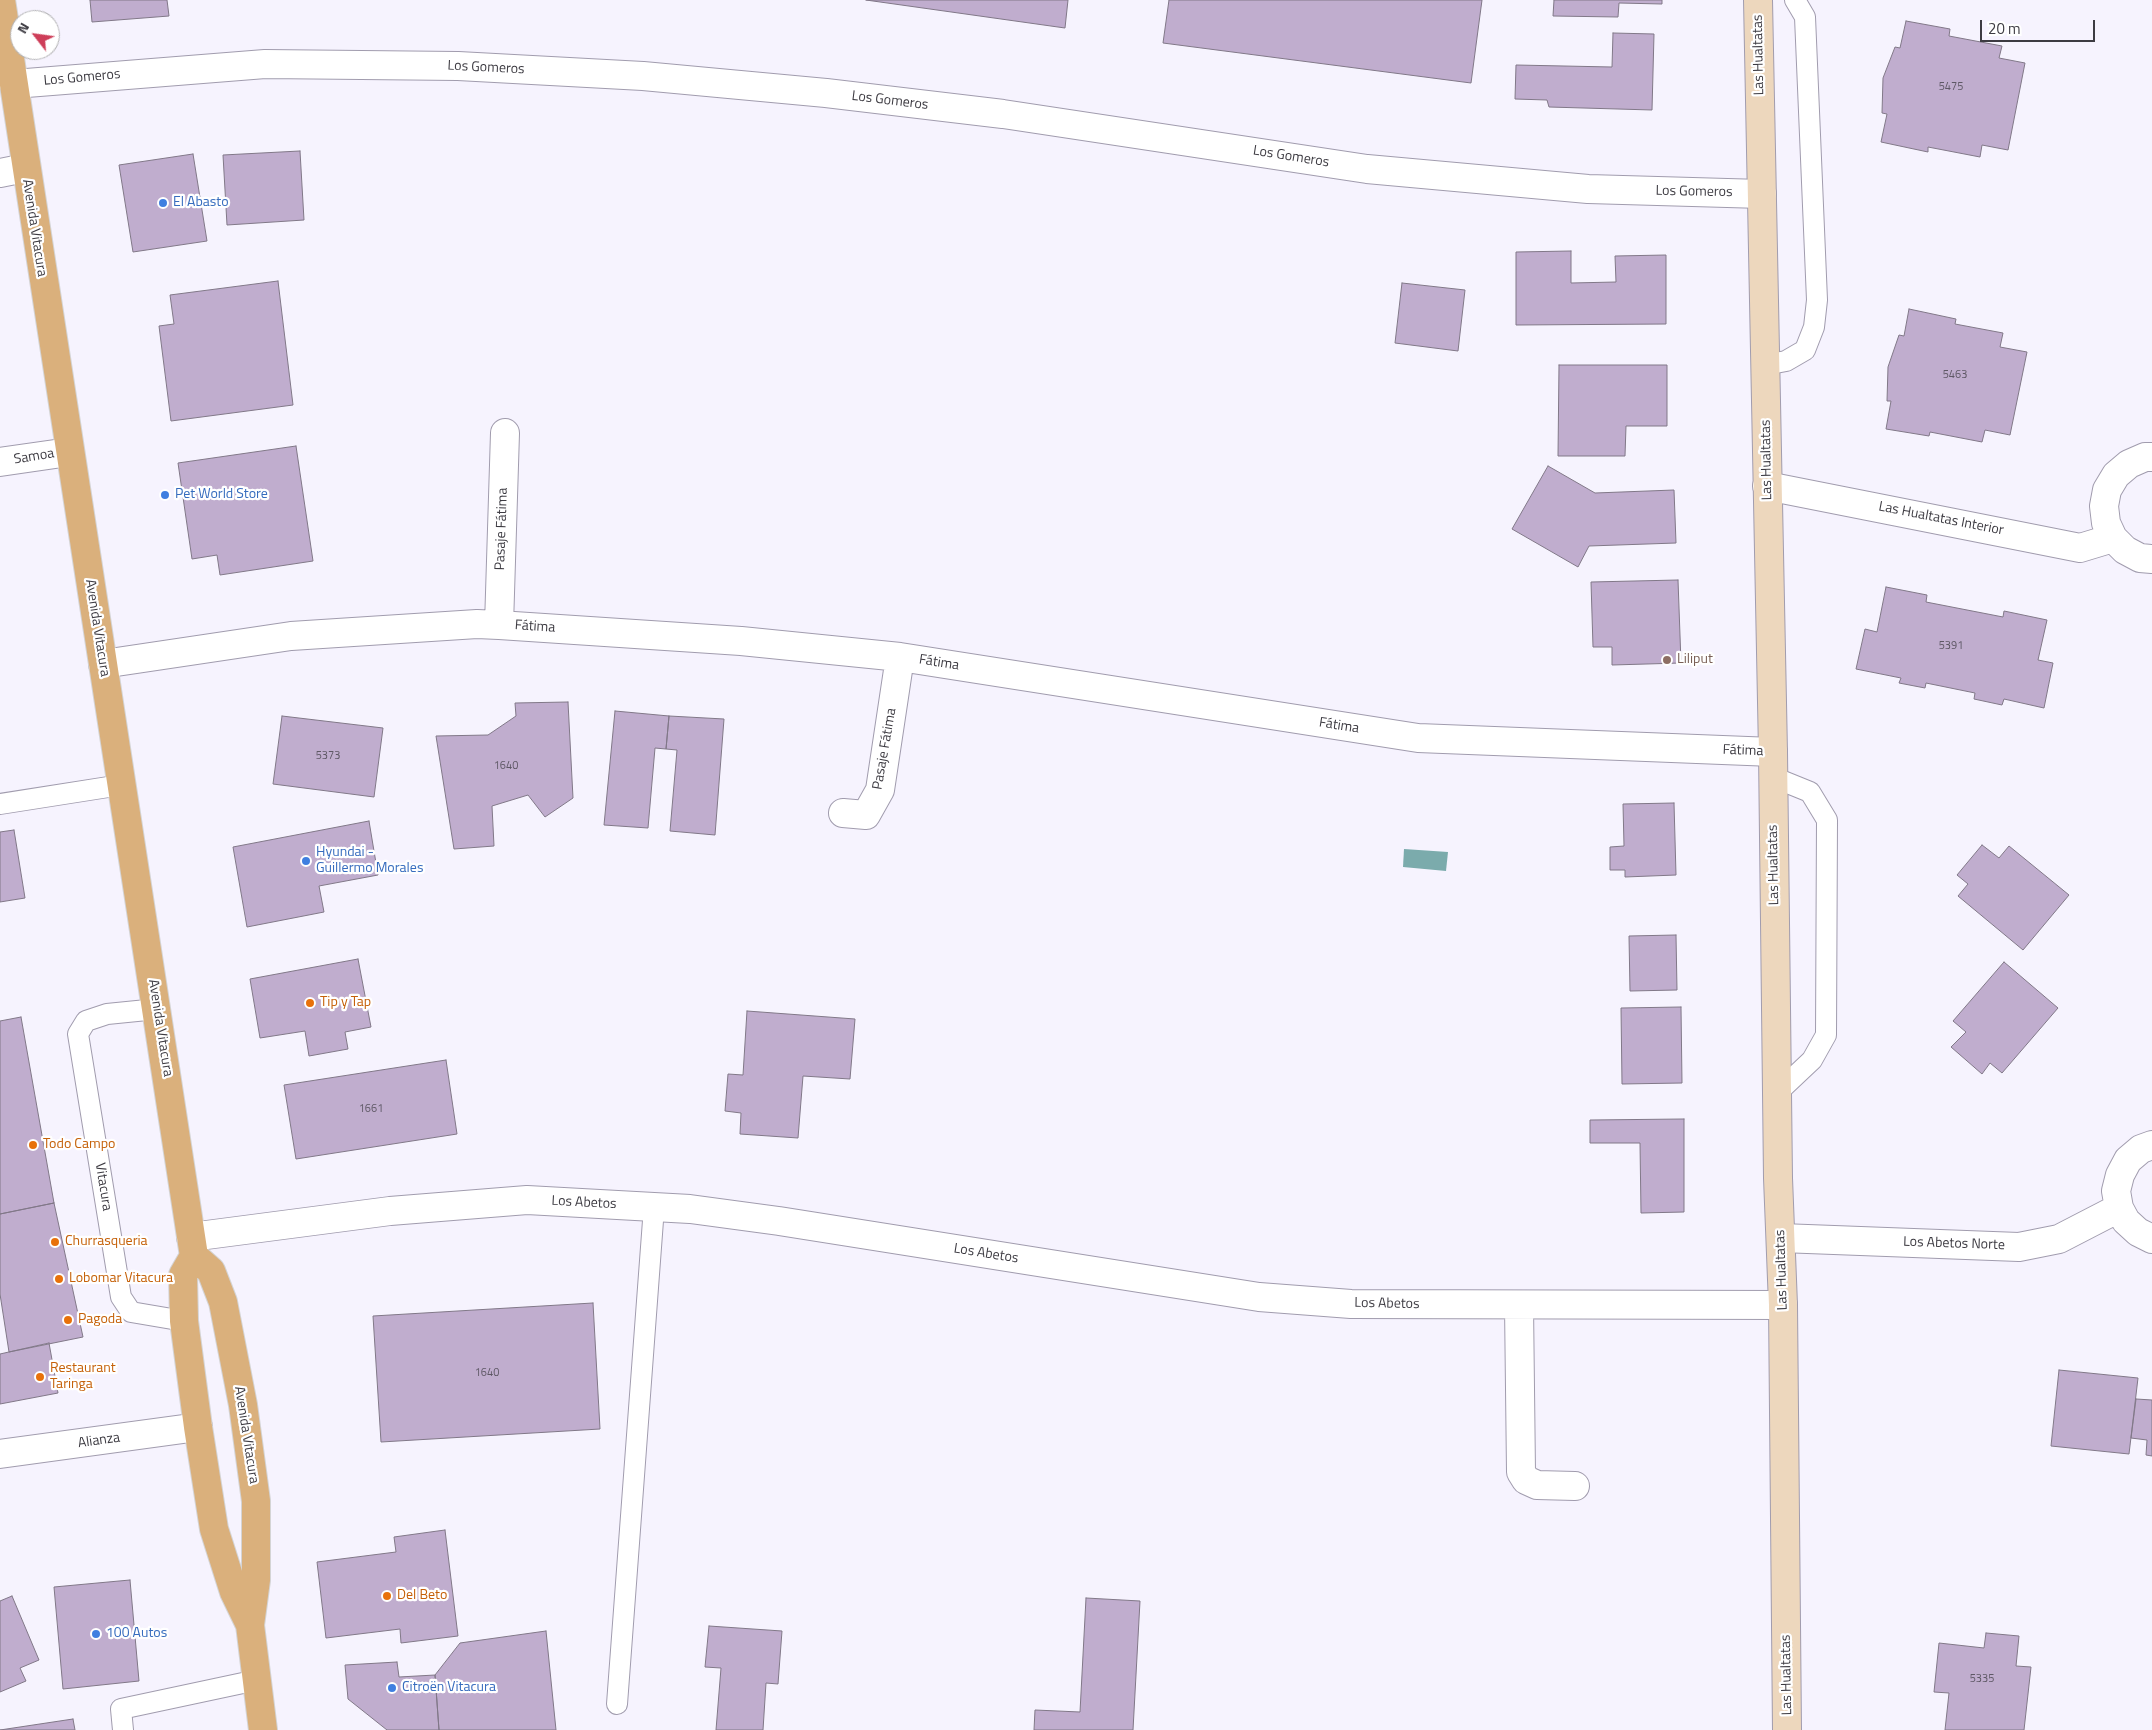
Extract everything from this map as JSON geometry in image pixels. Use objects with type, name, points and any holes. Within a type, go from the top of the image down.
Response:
[{"type":"main road","name":"Avenida Vitacura","points":[[1,0],[14,84],[13,170],[69,452],[157,1009],[192,1246],[183,1275],[184,1321],[198,1427],[214,1529],[234,1592],[250,1625]]},
{"type":"main road","name":"Avenida Vitacura","points":[[192,1246],[211,1270],[223,1302],[243,1405],[256,1500],[258,1535],[256,1580],[250,1625],[263,1730]]},
{"type":"street","name":"Las Hualtatas","points":[[1758,0],[1773,764],[1777,1093],[1783,1305],[1787,1730]]},
{"type":"street","name":"Los Gomeros","points":[[14,84],[266,64],[458,66],[643,76],[826,93],[1003,114],[1367,169],[1588,189],[1762,194]]},
{"type":"street","name":"Pasaje Fátima","points":[[499,625],[505,433]]},
{"type":"street","name":"Samoa","points":[[0,462],[69,452]]},
{"type":"street","points":[[2152,457],[2145,457],[2129,464],[2116,475],[2107,490],[2104,506],[2106,523],[2113,538],[2125,550],[2140,558],[2152,559]]},
{"type":"street","name":"Las Hualtatas Interior","points":[[1767,486],[2080,548],[2113,538]]},
{"type":"street","name":"Fátima","points":[[103,664],[291,636],[477,624],[499,625],[742,640],[900,657],[1418,738],[1773,764]]},
{"type":"street","name":"Pasaje Fátima","points":[[842,813],[866,815],[880,790],[900,657]]},
{"type":"street","points":[[2152,1145],[2141,1149],[2128,1160],[2120,1175],[2116,1192],[2119,1208],[2126,1221],[2138,1232],[2152,1239]]},
{"type":"street","name":"Los Abetos","points":[[192,1246],[455,1204],[527,1200],[690,1209],[779,1221],[1258,1296],[1351,1304],[1783,1305]]},
{"type":"street","name":"Los Abetos Norte","points":[[1781,1238],[2018,1246],[2060,1239],[2119,1208]]},
{"type":"street","points":[[1519,1305],[1522,1472],[1526,1480],[1538,1485],[1575,1486]]},
{"type":"street","name":"Alianza","points":[[0,1454],[198,1427]]},
{"type":"lane","points":[[1765,365],[1786,362],[1805,350],[1814,327],[1817,300],[1806,26],[1805,17],[1795,0]]},
{"type":"lane","points":[[1773,764],[1810,792],[1827,820],[1826,1035],[1812,1060],[1777,1093]]},
{"type":"lane","points":[[0,804],[121,786]]},
{"type":"lane","name":"Vitacura","points":[[157,1009],[107,1014],[86,1021],[78,1034],[120,1297],[131,1312],[184,1321]]},
{"type":"lane","points":[[618,1704],[654,1208]]},
{"type":"lane","points":[[123,1730],[121,1710],[257,1680]]},
{"type":"shaded area","points":[[1404,849],[1448,852],[1446,871],[1403,867]]},
{"type":"building","points":[[90,0],[167,0],[169,16],[92,22]]},
{"type":"building","points":[[866,0],[1068,0],[1065,28]]},
{"type":"building","points":[[1169,0],[1482,0],[1471,83],[1163,43]]},
{"type":"building","points":[[1554,0],[1662,0],[1662,4],[1619,3],[1618,17],[1553,16]]},
{"type":"building","points":[[1906,21],[1950,29],[1949,36],[2002,46],[1999,58],[2025,63],[2008,150],[1982,145],[1980,157],[1928,147],[1928,152],[1881,142],[1887,114],[1882,113],[1883,78],[1895,47],[1900,48]]},
{"type":"building","points":[[1613,33],[1654,34],[1652,110],[1549,107],[1547,100],[1515,99],[1516,65],[1612,67]]},
{"type":"building","points":[[300,151],[304,220],[227,225],[223,155]]},
{"type":"building","name":"El Abasto","points":[[193,154],[207,241],[133,252],[119,165]]},
{"type":"building","points":[[1571,251],[1571,283],[1616,282],[1615,256],[1666,255],[1666,324],[1516,325],[1516,252]]},
{"type":"building","points":[[278,281],[293,405],[171,421],[159,326],[174,324],[170,295]]},
{"type":"building","points":[[1402,283],[1465,290],[1458,351],[1395,343]]},
{"type":"building","points":[[1909,309],[1956,319],[1955,324],[2003,333],[2000,347],[2027,352],[2010,435],[1985,430],[1982,442],[1930,432],[1929,436],[1886,429],[1891,401],[1887,401],[1888,367],[1899,335],[1904,336]]},
{"type":"building","points":[[1559,365],[1667,365],[1667,426],[1626,426],[1625,456],[1558,456]]},
{"type":"building","points":[[296,446],[313,561],[220,575],[217,555],[192,559],[178,463]]},
{"type":"building","points":[[1548,466],[1595,493],[1674,490],[1676,543],[1589,546],[1578,567],[1512,529]]},
{"type":"building","points":[[1678,580],[1681,663],[1612,665],[1612,647],[1593,647],[1591,582]]},
{"type":"building","points":[[1886,587],[1927,595],[1926,602],[2003,617],[2004,611],[2047,620],[2038,660],[2053,663],[2044,708],[2004,699],[2002,705],[1974,699],[1975,693],[1926,683],[1925,688],[1899,683],[1901,678],[1856,669],[1865,629],[1877,632]]},
{"type":"building","points":[[568,702],[573,798],[545,817],[528,795],[492,806],[494,846],[454,849],[436,736],[488,735],[516,716],[515,703]]},
{"type":"building","points":[[615,711],[669,716],[666,749],[655,748],[648,828],[604,825]]},
{"type":"building","points":[[282,716],[383,728],[374,797],[273,784]]},
{"type":"building","points":[[669,716],[724,719],[715,835],[670,831],[677,750],[666,749]]},
{"type":"building","points":[[1674,803],[1676,875],[1625,877],[1625,870],[1610,870],[1610,847],[1624,846],[1623,804]]},
{"type":"building","name":"Hyundai - Guillermo Morales","points":[[369,821],[378,875],[319,886],[324,912],[247,927],[233,847]]},
{"type":"building","points":[[14,830],[25,898],[0,902],[0,832]]},
{"type":"building","points":[[1982,845],[1999,858],[2009,846],[2069,895],[2023,950],[1958,896],[1968,884],[1957,875]]},
{"type":"building","points":[[1676,935],[1677,990],[1630,991],[1629,936]]},
{"type":"building","name":"Tip y Tap","points":[[358,959],[371,1027],[345,1032],[348,1049],[309,1056],[305,1031],[260,1038],[250,979]]},
{"type":"building","points":[[2004,962],[2058,1008],[2002,1073],[1990,1063],[1982,1074],[1951,1047],[1966,1032],[1953,1021]]},
{"type":"building","points":[[1681,1007],[1682,1083],[1622,1084],[1621,1008]]},
{"type":"building","points":[[747,1011],[855,1019],[850,1079],[803,1076],[798,1138],[740,1134],[741,1113],[725,1111],[728,1074],[743,1075]]},
{"type":"building","points":[[21,1017],[54,1203],[0,1214],[0,1021]]},
{"type":"building","points":[[446,1060],[457,1134],[296,1159],[284,1085]]},
{"type":"building","points":[[1684,1119],[1684,1212],[1641,1213],[1640,1143],[1590,1143],[1590,1120]]},
{"type":"building","points":[[54,1203],[83,1337],[9,1352],[0,1294],[0,1214]]},
{"type":"building","points":[[593,1303],[600,1429],[381,1442],[373,1316]]},
{"type":"building","points":[[49,1343],[58,1393],[0,1404],[0,1354]]},
{"type":"building","points":[[2059,1370],[2138,1378],[2129,1454],[2051,1446]]},
{"type":"building","points":[[2136,1399],[2152,1400],[2152,1456],[2146,1455],[2147,1440],[2131,1438]]},
{"type":"building","name":"Del Beto","points":[[445,1530],[458,1636],[401,1643],[400,1629],[326,1638],[317,1562],[396,1552],[394,1537]]},
{"type":"building","name":"100 Autos","points":[[130,1580],[139,1681],[63,1689],[54,1587]]},
{"type":"building","points":[[12,1596],[39,1660],[20,1668],[26,1681],[0,1692],[0,1601]]},
{"type":"building","points":[[1086,1598],[1140,1601],[1133,1730],[1034,1730],[1035,1710],[1080,1712]]},
{"type":"building","points":[[709,1626],[782,1631],[778,1684],[766,1683],[763,1730],[716,1730],[721,1668],[705,1667]]},
{"type":"building","points":[[546,1631],[556,1730],[439,1730],[435,1675],[460,1643]]},
{"type":"building","points":[[1986,1633],[2019,1636],[2016,1666],[2031,1667],[2024,1730],[1945,1730],[1949,1693],[1934,1692],[1939,1643],[1984,1648]]},
{"type":"building","name":"Citroën Vitacura","points":[[397,1662],[399,1677],[435,1675],[439,1730],[387,1730],[348,1699],[345,1665]]},
{"type":"building","points":[[73,1719],[75,1730],[0,1730]]},
{"type":"place","name":"El Abasto","points":[[163,203]]},
{"type":"place","name":"Pet World Store","points":[[165,495]]},
{"type":"place","name":"Liliput","points":[[1667,660]]},
{"type":"place","name":"Hyundai - Guillermo Morales","points":[[306,861]]},
{"type":"place","name":"Tip y Tap","points":[[310,1003]]},
{"type":"place","name":"Todo Campo","points":[[33,1145]]},
{"type":"place","name":"Churrasqueria","points":[[55,1242]]},
{"type":"place","name":"Lobomar Vitacura","points":[[59,1279]]},
{"type":"place","name":"Pagoda","points":[[68,1320]]},
{"type":"place","name":"Restaurant Taringa","points":[[40,1377]]},
{"type":"place","name":"Del Beto","points":[[387,1596]]},
{"type":"place","name":"100 Autos","points":[[96,1634]]},
{"type":"place","name":"Citroën Vitacura","points":[[392,1688]]}]
